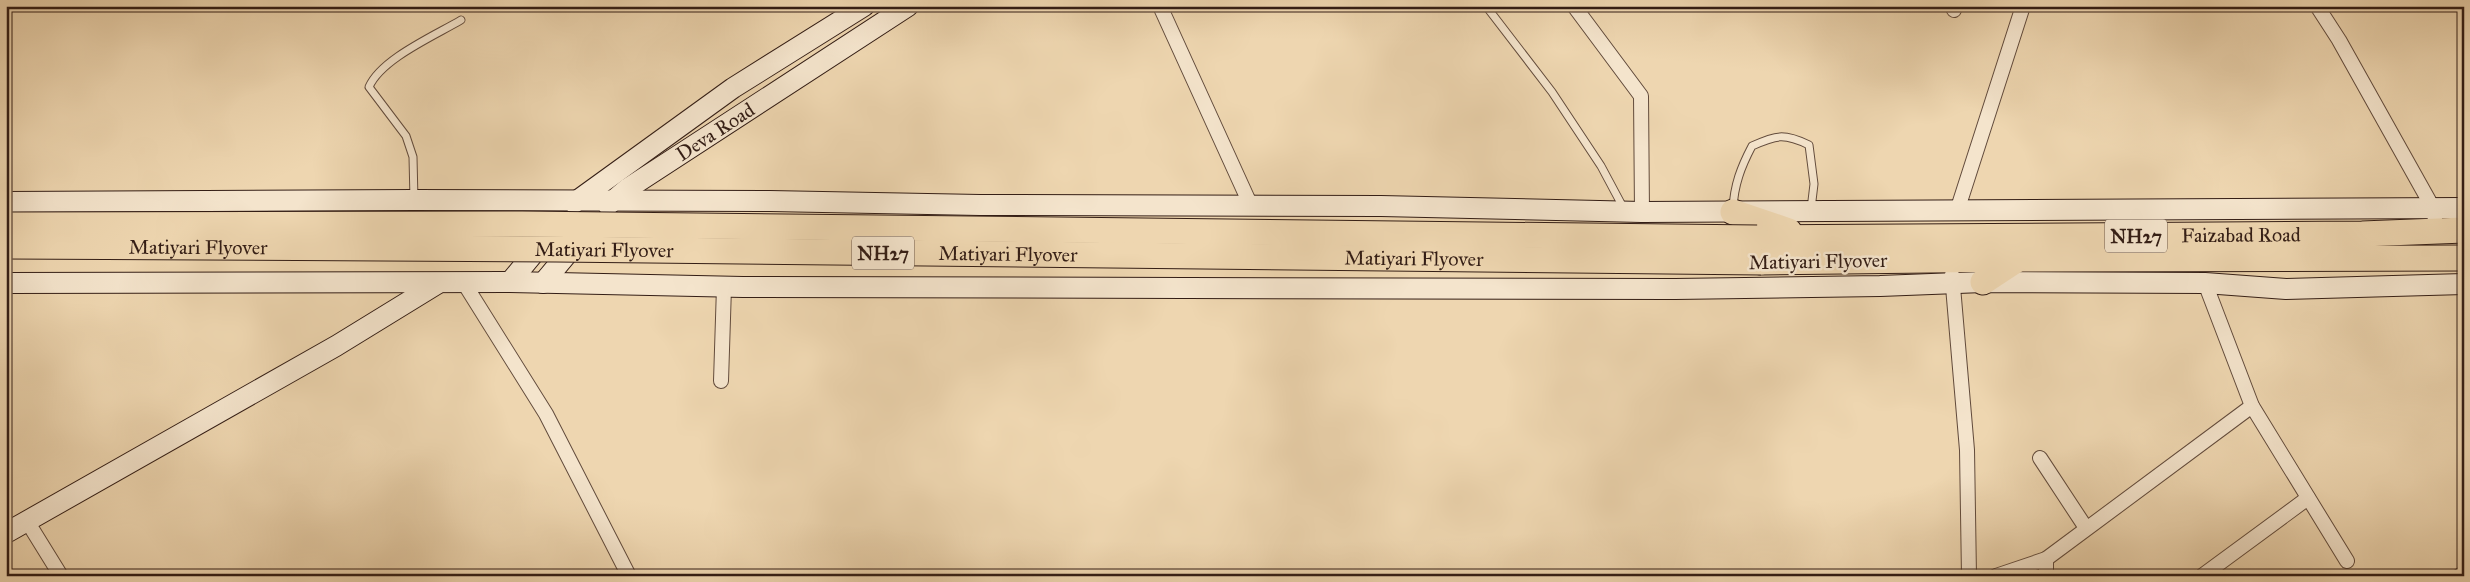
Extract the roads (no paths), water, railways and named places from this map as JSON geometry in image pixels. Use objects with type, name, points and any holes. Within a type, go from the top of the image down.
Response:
[{"type":"highway","points":[[1733,212],[1808,238]]},
{"type":"highway","name":"Faizabad Road","points":[[1808,238],[2352,234],[2435,219],[2464,230]]},
{"type":"highway","name":"Matiyari Flyover","points":[[6,225],[522,224],[1808,238]]},
{"type":"highway","name":"Matiyari Flyover","points":[[6,246],[546,249],[1761,262],[1952,271]]},
{"type":"highway","name":"Faizabad Road","points":[[1952,271],[2018,259],[2464,258]]},
{"type":"highway","points":[[1983,282],[2018,259]]},
{"type":"street","name":"Deva Road","points":[[510,282],[576,201],[733,88],[864,6]]},
{"type":"street","name":"Deva Road","points":[[543,283],[612,201],[626,189],[908,6]]},
{"type":"street","points":[[1160,6],[1250,206]]},
{"type":"street","points":[[1574,6],[1641,96],[1634,212]]},
{"type":"street","points":[[1957,211],[2023,6]]},
{"type":"street","points":[[2317,6],[2339,40],[2435,219]]},
{"type":"street","points":[[6,202],[612,201],[1250,206],[1634,212],[1957,211],[2435,219],[2464,208]]},
{"type":"street","points":[[1952,271],[1967,450],[1969,576]]},
{"type":"street","points":[[6,284],[437,284],[510,282],[724,287],[1675,289],[1952,271],[1983,282],[2205,283],[2286,289],[2464,284]]},
{"type":"street","points":[[464,283],[546,414],[629,576]]},
{"type":"street","points":[[2205,283],[2252,406],[2347,561]]},
{"type":"street","points":[[6,532],[336,346],[437,284]]},
{"type":"street","points":[[720,381],[724,287]]},
{"type":"street","points":[[1996,576],[2046,559],[2252,406]]},
{"type":"street","points":[[2040,458],[2086,528]]},
{"type":"street","points":[[2202,576],[2216,571],[2308,498]]},
{"type":"street","points":[[27,521],[61,576]]},
{"type":"street","points":[[2046,559],[2046,576]]},
{"type":"street","points":[[2459,576],[2464,573]]},
{"type":"lane","points":[[1486,6],[1552,92],[1634,212]]},
{"type":"lane","points":[[414,200],[412,157],[406,136],[369,87],[374,77],[408,51],[461,20]]},
{"type":"lane","points":[[1733,212],[1734,192],[1738,173],[1752,146],[1776,135],[1797,139],[1809,145],[1814,184],[1811,212]]}]
